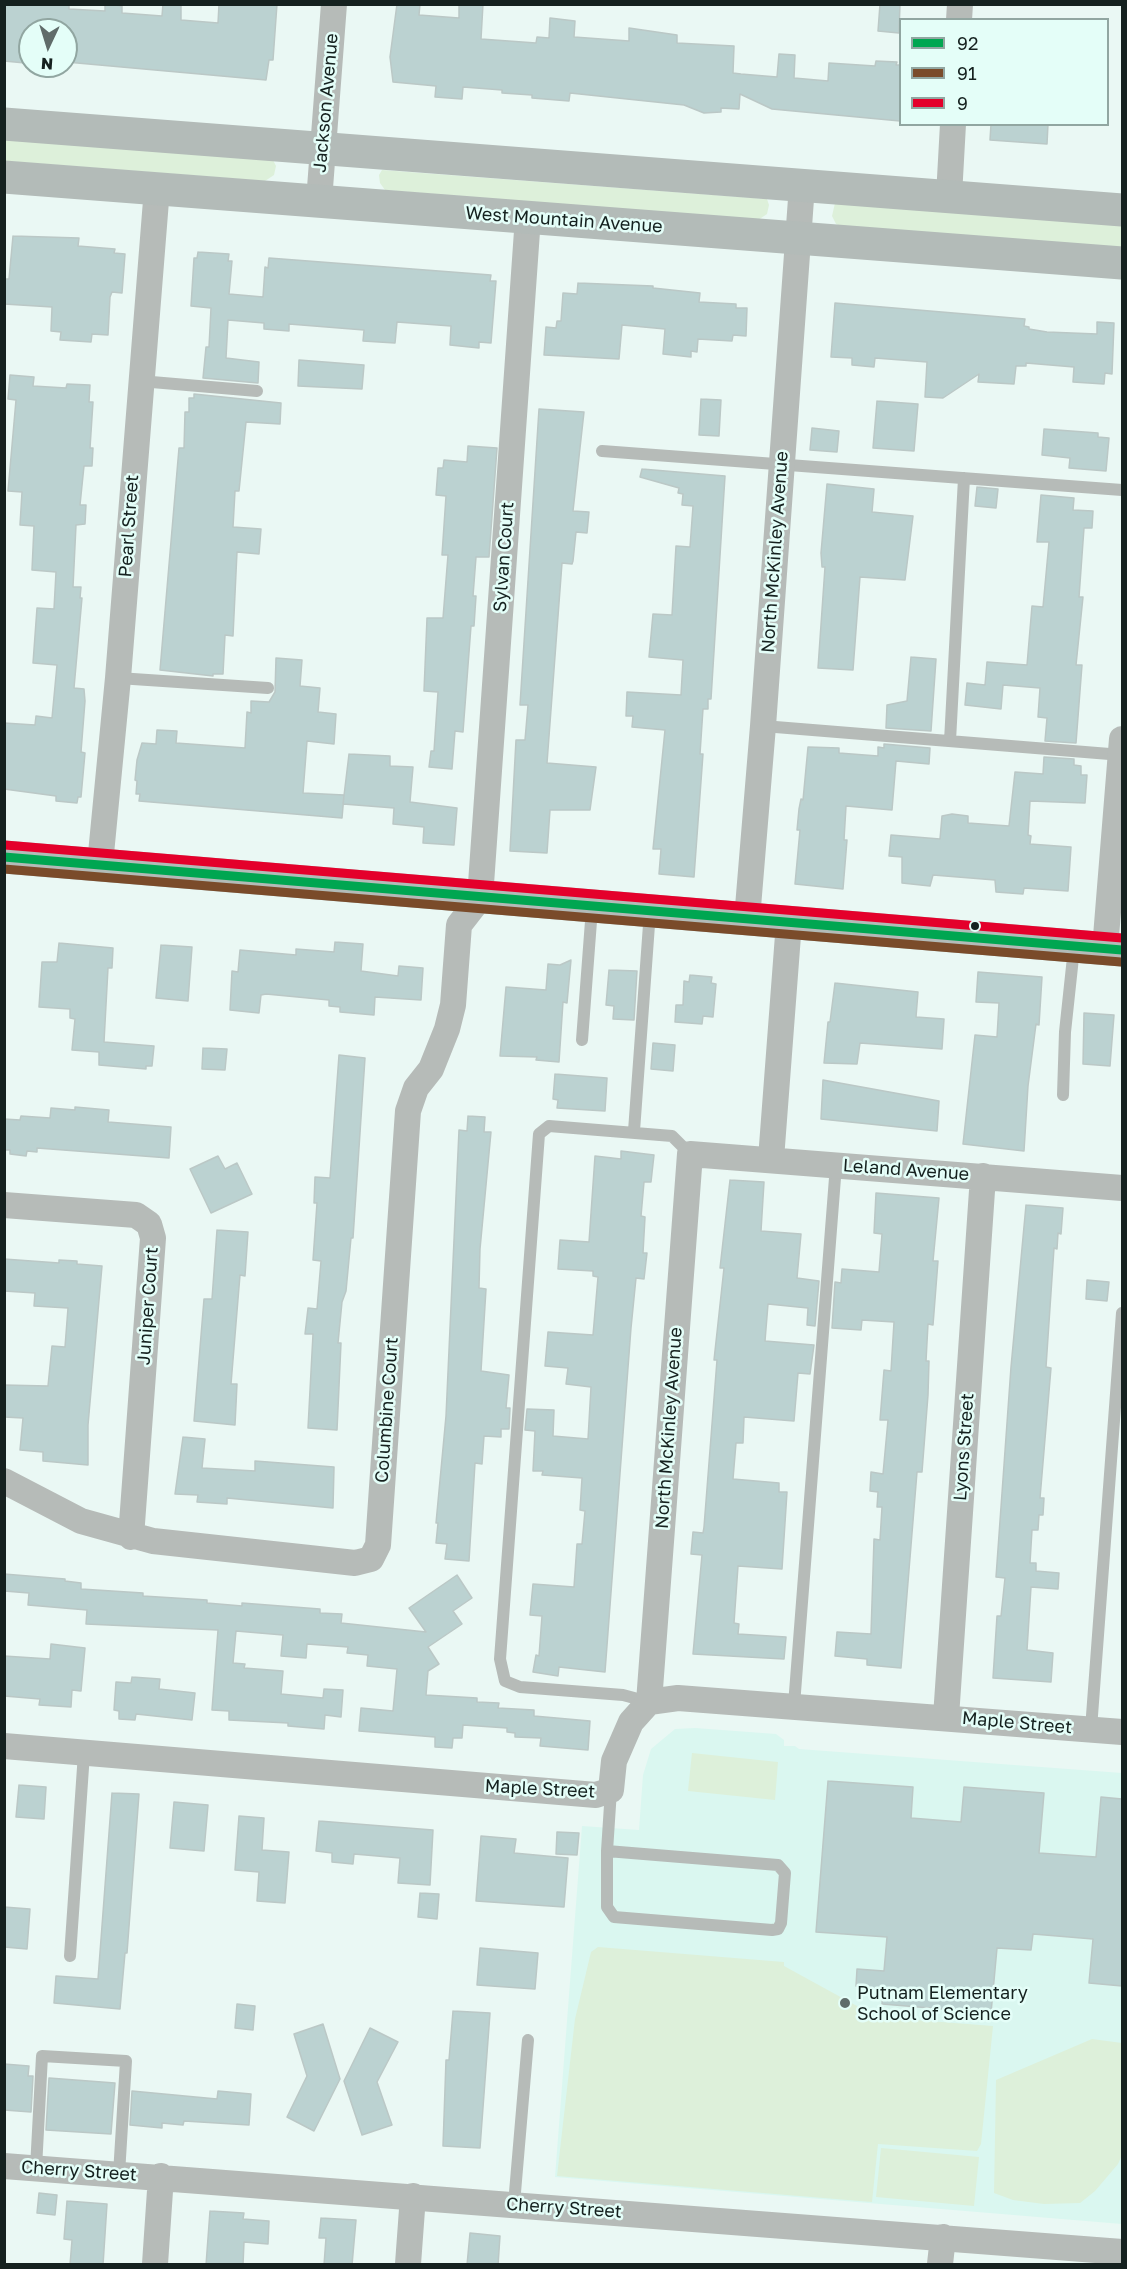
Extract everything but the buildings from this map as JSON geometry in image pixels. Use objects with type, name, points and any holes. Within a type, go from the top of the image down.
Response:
[{"type":"street","name":"Jackson Avenue","points":[[319,201],[334,4]]},
{"type":"street","points":[[4,124],[1122,210]]},
{"type":"street","points":[[949,196],[953,126]]},
{"type":"street","name":"West Mountain Avenue","points":[[4,177],[1122,263]]},
{"type":"street","name":"North McKinley Avenue","points":[[747,919],[764,726],[802,185]]},
{"type":"street","name":"Pearl Street","points":[[100,864],[118,678],[157,188]]},
{"type":"street","name":"Sylvan Court","points":[[480,898],[528,217]]},
{"type":"street","points":[[4,857],[1100,949],[1122,750]]},
{"type":"street","name":"Columbine Court","points":[[4,1481],[81,1521],[130,1537],[355,1563],[371,1559],[378,1545],[408,1111],[416,1088],[431,1069],[447,1029],[453,1005],[459,925],[480,898]]},
{"type":"street","points":[[771,1159],[789,922]]},
{"type":"street","name":"North McKinley Avenue","points":[[649,1702],[690,1154]]},
{"type":"street","name":"Leland Avenue","points":[[690,1154],[1122,1188]]},
{"type":"street","name":"Lyons Street","points":[[946,1717],[983,1176]]},
{"type":"street","name":"Juniper Court","points":[[4,1205],[135,1215],[149,1224],[153,1238],[130,1537]]},
{"type":"street","name":"Maple Street","points":[[4,1746],[596,1795],[611,1790],[614,1761],[631,1722],[649,1702],[678,1698],[794,1705],[1122,1732]]},
{"type":"street","name":"Cherry Street","points":[[4,2166],[161,2176],[1122,2252]]},
{"type":"street","points":[[154,2265],[161,2176]]},
{"type":"street","points":[[408,2265],[413,2196]]},
{"type":"street","points":[[940,2265],[943,2237]]},
{"type":"lane","points":[[140,381],[257,391]]},
{"type":"lane","points":[[602,451],[1122,490]]},
{"type":"lane","points":[[950,741],[964,478]]},
{"type":"lane","points":[[118,678],[268,688]]},
{"type":"lane","points":[[764,726],[950,741],[1122,750]]},
{"type":"lane","points":[[582,1040],[592,906]]},
{"type":"lane","points":[[634,1131],[651,910]]},
{"type":"lane","points":[[1063,1095],[1065,1032],[1100,949]]},
{"type":"lane","points":[[649,1702],[622,1695],[520,1687],[504,1681],[500,1659],[539,1134],[549,1126],[634,1131],[672,1136],[690,1154]]},
{"type":"lane","points":[[794,1705],[836,1165]]},
{"type":"lane","points":[[1091,1729],[1122,1313]]},
{"type":"lane","points":[[70,1956],[84,1753]]},
{"type":"lane","points":[[608,1851],[778,1865],[785,1874],[781,1923],[778,1929],[772,1930],[614,1917],[607,1907],[608,1851],[611,1790]]},
{"type":"lane","points":[[514,2204],[528,2040]]},
{"type":"lane","points":[[36,2168],[42,2056],[126,2061],[119,2174]]},
{"type":"shaded area","points":[[4,134],[273,160],[276,166],[274,175],[265,181],[5,161]]},
{"type":"shaded area","points":[[382,170],[767,199],[769,205],[767,214],[758,220],[385,190],[380,183],[379,175]]},
{"type":"shaded area","points":[[835,203],[1122,221],[1122,248],[843,227],[836,224],[832,216]]},
{"type":"shaded area","name":"Putnam Elementary School of Science","points":[[695,1728],[776,1734],[784,1740],[784,1746],[795,1746],[799,1749],[1122,1773],[1122,2224],[555,2177],[582,1826],[639,1830],[643,1775],[651,1749],[675,1729]]},
{"type":"shaded area","points":[[692,1753],[778,1762],[775,1800],[688,1791]]},
{"type":"shaded area","points":[[598,1947],[784,1962],[784,1966],[877,2017],[993,2026],[981,2144],[977,2151],[878,2144],[872,2202],[557,2176],[575,2019],[591,1952]]},
{"type":"shaded area","points":[[1092,2039],[1122,2043],[1122,2155],[1118,2164],[1095,2191],[1080,2203],[1044,2204],[1013,2200],[994,2193],[996,2080]]},
{"type":"shaded area","points":[[881,2148],[979,2157],[974,2206],[876,2197]]},
{"type":"transit line","name":"9","points":[[5,845],[1122,938]]},
{"type":"transit line","name":"92","points":[[4,857],[1122,950]]},
{"type":"transit line","name":"91","points":[[4,869],[1121,962]]},
{"type":"place","name":"Putnam Elementary School of Science","points":[[845,2003]]}]
